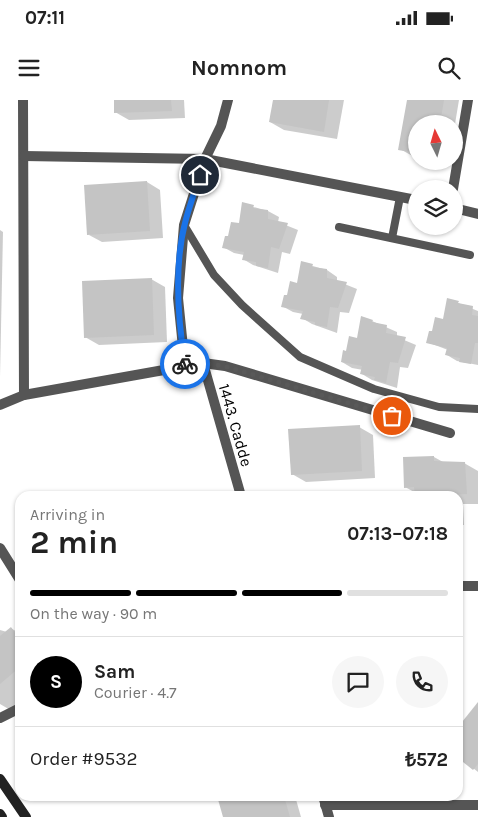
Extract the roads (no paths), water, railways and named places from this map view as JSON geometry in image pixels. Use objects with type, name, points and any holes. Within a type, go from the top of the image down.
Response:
[{"type":"main road","points":[[0,779],[15,801]]},
{"type":"main road","points":[[15,801],[26,817]]},
{"type":"street","points":[[23,100],[24,395]]},
{"type":"street","points":[[186,367],[178,298],[184,225],[205,159],[221,126],[228,100]]},
{"type":"street","points":[[455,180],[468,100]]},
{"type":"street","points":[[24,156],[205,159],[408,198]]},
{"type":"street","points":[[463,210],[478,214]]},
{"type":"street","points":[[0,405],[24,395],[203,363],[224,366],[450,433]]},
{"type":"street","name":"1443. Cadde","points":[[203,363],[240,491]]},
{"type":"street","points":[[0,548],[15,572]]},
{"type":"street","points":[[463,586],[478,586]]},
{"type":"street","points":[[0,718],[15,710]]},
{"type":"street","points":[[329,817],[324,801],[478,805]]},
{"type":"lane","points":[[392,238],[400,197]]},
{"type":"lane","points":[[184,225],[214,275],[242,305],[300,357],[374,390],[439,406],[478,409]]},
{"type":"lane","points":[[339,227],[470,255]]}]
